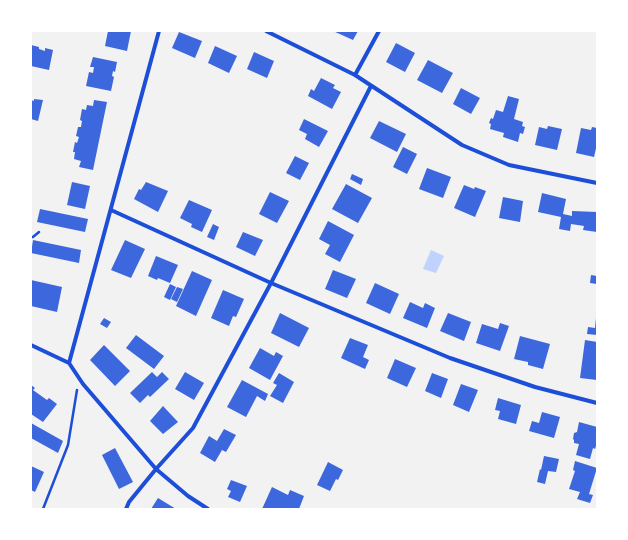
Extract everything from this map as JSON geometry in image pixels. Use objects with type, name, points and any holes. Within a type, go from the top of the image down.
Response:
[{"type":"street","points":[[69,363],[159,31]]},
{"type":"street","points":[[266,31],[355,74],[462,145],[509,165],[597,184]]},
{"type":"street","points":[[355,74],[379,31]]},
{"type":"street","points":[[126,509],[129,502],[156,469],[193,428],[271,283],[371,86]]},
{"type":"street","points":[[111,210],[271,283],[450,358],[535,387],[597,403]]},
{"type":"street","points":[[31,345],[69,363],[83,384],[156,469],[188,496],[208,509]]},
{"type":"path","points":[[31,237],[33,238],[39,232]]},
{"type":"path","points":[[43,509],[68,445],[76,391],[83,384]]},
{"type":"water","points":[[431,250],[444,256],[436,273],[423,269]]},
{"type":"building","points":[[108,31],[131,31],[127,51],[105,46]]},
{"type":"building","points":[[333,31],[358,31],[353,40]]},
{"type":"building","points":[[179,32],[202,41],[195,58],[172,48]]},
{"type":"building","points":[[396,43],[415,53],[405,72],[386,62]]},
{"type":"building","points":[[31,45],[39,47],[39,49],[45,51],[45,48],[53,50],[49,70],[31,66]]},
{"type":"building","points":[[215,46],[237,56],[229,73],[208,63]]},
{"type":"building","points":[[254,52],[274,61],[267,78],[247,69]]},
{"type":"building","points":[[93,57],[117,62],[115,72],[113,71],[112,76],[114,77],[111,91],[86,86],[89,72],[93,73],[94,67],[90,67]]},
{"type":"building","points":[[428,60],[453,73],[442,93],[417,80]]},
{"type":"building","points":[[321,78],[335,85],[333,88],[341,92],[332,109],[308,96],[311,89],[314,91]]},
{"type":"building","points":[[461,88],[480,98],[471,114],[453,104]]},
{"type":"building","points":[[508,96],[519,99],[514,119],[523,122],[522,126],[525,127],[523,134],[520,133],[518,142],[503,137],[504,133],[490,129],[491,124],[489,123],[491,118],[493,119],[496,110],[503,112]]},
{"type":"building","points":[[34,99],[43,100],[38,121],[31,119],[31,100],[34,101]]},
{"type":"building","points":[[94,100],[107,102],[93,170],[79,167],[81,161],[74,159],[75,152],[73,152],[75,142],[77,143],[79,137],[76,136],[78,127],[81,127],[82,121],[80,120],[82,109],[86,110],[87,105],[93,106]]},
{"type":"building","points":[[304,119],[328,131],[319,147],[305,139],[307,134],[299,130]]},
{"type":"building","points":[[379,121],[406,134],[397,152],[370,138]]},
{"type":"building","points":[[548,126],[562,129],[557,150],[535,145],[539,127],[547,129]]},
{"type":"building","points":[[592,127],[597,128],[597,144],[594,157],[576,153],[581,128],[591,130]]},
{"type":"building","points":[[403,147],[417,154],[407,174],[393,167]]},
{"type":"building","points":[[295,156],[309,163],[300,180],[286,173]]},
{"type":"building","points":[[427,168],[451,177],[443,198],[419,189]]},
{"type":"building","points":[[352,174],[363,179],[361,185],[350,179]]},
{"type":"building","points":[[72,182],[90,186],[85,209],[67,205]]},
{"type":"building","points":[[146,182],[168,191],[158,212],[134,199],[139,189],[141,190]]},
{"type":"building","points":[[346,184],[372,198],[358,223],[332,209]]},
{"type":"building","points":[[464,185],[474,189],[475,187],[486,191],[475,217],[454,208]]},
{"type":"building","points":[[270,192],[289,201],[277,223],[259,214]]},
{"type":"building","points":[[542,193],[566,199],[563,214],[572,216],[572,211],[597,212],[597,232],[583,230],[584,226],[571,224],[570,231],[559,229],[561,217],[538,212]]},
{"type":"building","points":[[503,197],[523,201],[520,222],[499,218]]},
{"type":"building","points":[[189,200],[212,210],[202,232],[191,227],[192,224],[180,218]]},
{"type":"building","points":[[40,209],[88,219],[85,232],[37,222]]},
{"type":"building","points":[[328,221],[354,235],[340,262],[325,254],[330,245],[319,239]]},
{"type":"building","points":[[213,224],[219,227],[214,240],[207,237]]},
{"type":"building","points":[[243,232],[263,240],[255,256],[236,247]]},
{"type":"building","points":[[33,240],[81,250],[79,263],[31,253]]},
{"type":"building","points":[[125,240],[145,249],[131,278],[111,270]]},
{"type":"building","points":[[156,256],[178,265],[170,283],[148,276]]},
{"type":"building","points":[[333,270],[356,279],[347,298],[325,289]]},
{"type":"building","points":[[192,271],[212,280],[196,316],[176,306]]},
{"type":"building","points":[[591,275],[597,276],[597,284],[590,283]]},
{"type":"building","points":[[31,280],[62,287],[57,312],[31,306]]},
{"type":"building","points":[[375,283],[399,294],[390,314],[366,303]]},
{"type":"building","points":[[170,284],[176,287],[170,300],[164,297]]},
{"type":"building","points":[[177,287],[183,289],[177,302],[171,299]]},
{"type":"building","points":[[223,290],[244,299],[236,317],[233,316],[229,326],[211,318]]},
{"type":"building","points":[[410,302],[423,308],[425,303],[435,308],[427,328],[403,318]]},
{"type":"building","points":[[280,313],[309,328],[299,347],[271,333]]},
{"type":"building","points":[[448,313],[471,322],[464,341],[440,331]]},
{"type":"building","points":[[104,318],[111,322],[107,328],[100,324]]},
{"type":"building","points":[[596,318],[597,335],[587,334],[588,327],[595,328]]},
{"type":"building","points":[[500,323],[509,326],[500,351],[476,343],[482,324],[498,329]]},
{"type":"building","points":[[136,335],[164,356],[154,369],[126,348]]},
{"type":"building","points":[[520,336],[550,344],[543,369],[528,365],[528,362],[514,359]]},
{"type":"building","points":[[350,338],[368,345],[363,357],[369,360],[365,369],[341,358]]},
{"type":"building","points":[[585,340],[597,342],[597,380],[580,378]]},
{"type":"building","points":[[104,345],[130,371],[115,386],[90,360]]},
{"type":"building","points":[[260,348],[274,356],[276,352],[283,356],[270,380],[249,368]]},
{"type":"building","points":[[395,359],[416,368],[407,387],[387,378]]},
{"type":"building","points":[[152,372],[157,377],[162,372],[169,379],[150,397],[148,395],[140,403],[130,393]]},
{"type":"building","points":[[185,372],[204,383],[194,400],[175,389]]},
{"type":"building","points":[[279,373],[294,382],[283,403],[270,396],[277,385],[273,383]]},
{"type":"building","points":[[432,373],[448,379],[441,398],[425,391]]},
{"type":"building","points":[[242,380],[268,394],[265,401],[257,396],[246,417],[227,407]]},
{"type":"building","points":[[461,384],[478,390],[469,412],[453,405]]},
{"type":"building","points":[[31,385],[35,388],[33,390],[47,400],[49,398],[57,404],[43,422],[31,414]]},
{"type":"building","points":[[498,398],[521,405],[516,424],[498,419],[500,411],[495,410]]},
{"type":"building","points":[[163,406],[178,422],[163,434],[150,421]]},
{"type":"building","points":[[542,412],[560,417],[554,438],[529,431],[532,421],[539,423]]},
{"type":"building","points":[[579,422],[597,427],[597,443],[595,449],[593,448],[590,459],[576,455],[579,444],[574,443],[573,439],[574,433],[577,432]]},
{"type":"building","points":[[31,423],[63,441],[58,453],[31,438]]},
{"type":"building","points":[[224,429],[236,435],[226,452],[222,450],[215,462],[200,453],[209,436],[217,441]]},
{"type":"building","points":[[115,448],[133,482],[119,489],[102,455]]},
{"type":"building","points":[[544,456],[559,459],[556,472],[548,471],[545,484],[537,482]]},
{"type":"building","points":[[575,461],[597,468],[589,494],[593,495],[590,503],[577,499],[580,492],[569,489],[575,471],[573,470]]},
{"type":"building","points":[[328,462],[343,470],[338,480],[336,479],[330,491],[317,485]]},
{"type":"building","points":[[31,466],[44,472],[35,492],[31,490]]},
{"type":"building","points":[[231,480],[247,486],[240,502],[228,497],[231,491],[227,489]]},
{"type":"building","points":[[272,487],[288,495],[290,490],[304,496],[299,509],[262,509]]},
{"type":"building","points":[[158,498],[176,509],[151,509]]}]
